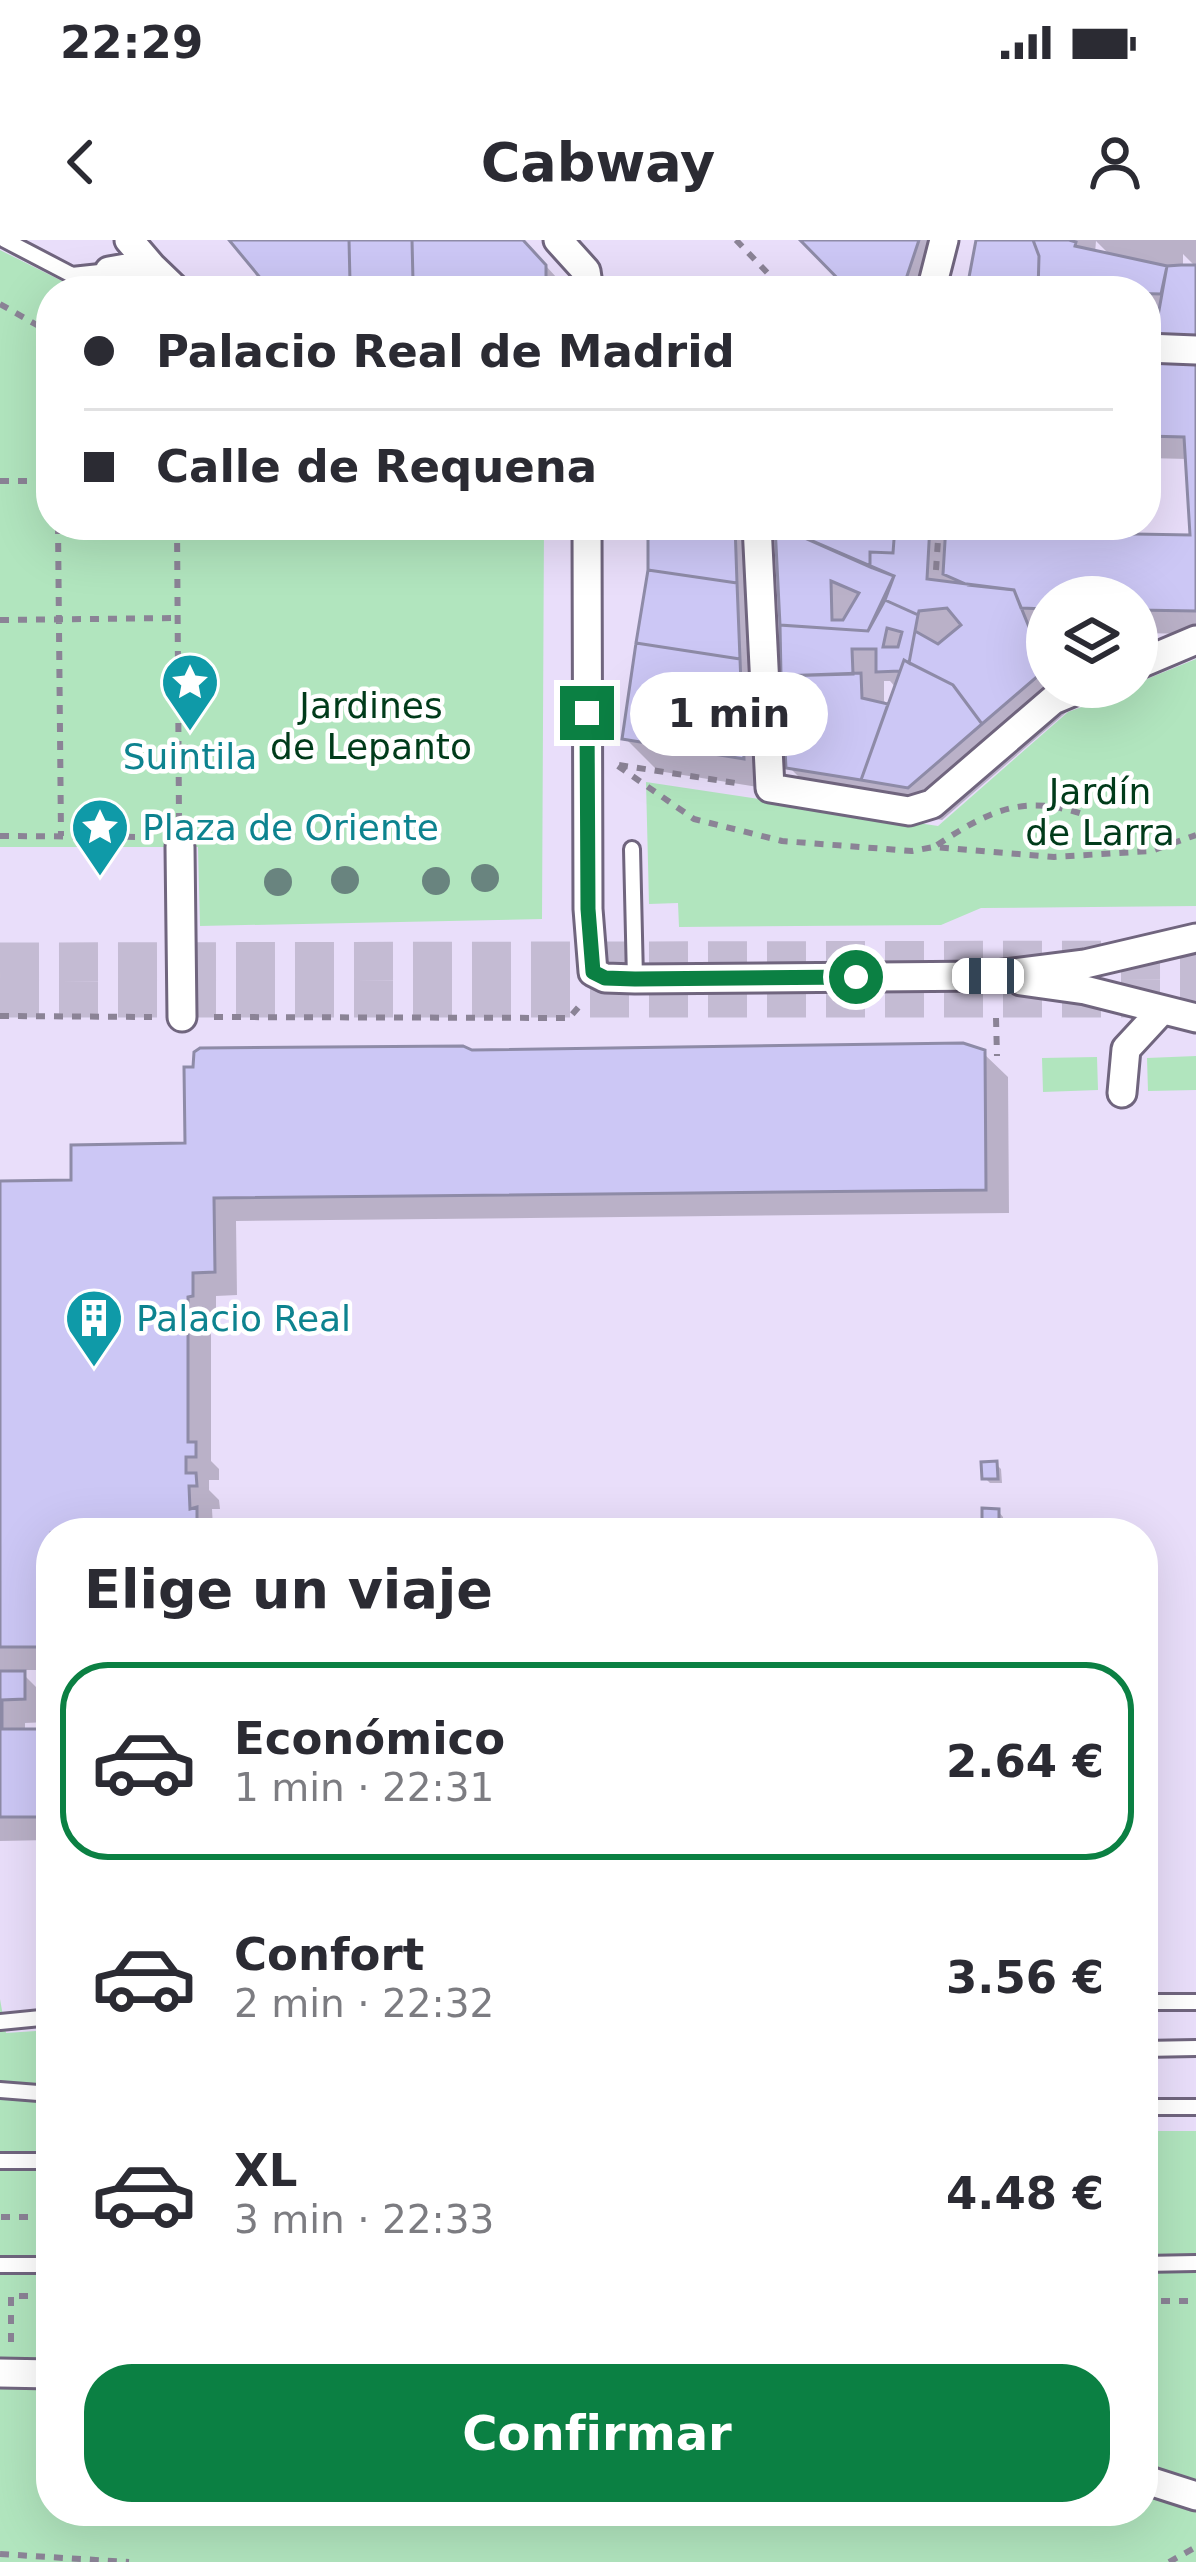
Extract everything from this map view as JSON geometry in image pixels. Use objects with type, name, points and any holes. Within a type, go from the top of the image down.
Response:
[{"type":"street","points":[[129,240],[160,276]]},
{"type":"street","points":[[559,240],[587,276]]},
{"type":"street","points":[[935,276],[944,240]]},
{"type":"street","points":[[109,271],[149,264]]},
{"type":"street","points":[[1161,349],[1196,350]]},
{"type":"street","points":[[587,540],[590,967],[605,978],[988,976],[1085,964],[1196,938]]},
{"type":"street","points":[[758,540],[770,788],[909,811],[932,804],[1043,708]]},
{"type":"street","points":[[1158,656],[1196,640]]},
{"type":"street","points":[[180,842],[182,1017]]},
{"type":"street","points":[[988,976],[1085,990],[1196,1018]]},
{"type":"street","points":[[1122,1093],[1126,1048],[1162,1010]]},
{"type":"street","points":[[1,2373],[36,2374]]},
{"type":"street","points":[[1158,2484],[1196,2496]]},
{"type":"lane","points":[[5,240],[73,275],[109,271]]},
{"type":"lane","points":[[632,849],[635,979]]},
{"type":"lane","points":[[1158,2002],[1196,2002]]},
{"type":"lane","points":[[0,2022],[36,2018]]},
{"type":"lane","points":[[1158,2049],[1196,2048]]},
{"type":"lane","points":[[0,2090],[36,2092]]},
{"type":"lane","points":[[1158,2107],[1196,2107]]},
{"type":"lane","points":[[0,2161],[36,2161]]},
{"type":"lane","points":[[1158,2264],[1196,2264]]},
{"type":"lane","points":[[0,2265],[36,2265]]},
{"type":"path","points":[[736,240],[770,276]]},
{"type":"path","points":[[0,304],[36,324]]},
{"type":"path","points":[[0,481],[36,481]]},
{"type":"path","points":[[58,540],[61,836]]},
{"type":"path","points":[[0,836],[180,842],[177,540]]},
{"type":"path","points":[[936,570],[938,540]]},
{"type":"path","points":[[0,620],[177,618]]},
{"type":"path","points":[[615,764],[770,788]]},
{"type":"path","points":[[934,847],[1008,808],[1047,804],[1088,816]]},
{"type":"path","points":[[0,1016],[569,1018]]},
{"type":"path","points":[[996,1018],[997,1056]]},
{"type":"path","points":[[1,2217],[36,2217]]},
{"type":"path","points":[[1,2373],[10,2359],[10,2296],[36,2296]]},
{"type":"path","points":[[1158,2301],[1196,2301]]},
{"type":"path","points":[[1168,2562],[1196,2547]]},
{"type":"path","points":[[0,2554],[129,2562]]},
{"type":"green space","name":"Jardines de Lepanto","points":[[0,250],[52,276],[36,276],[36,540],[544,540],[542,919],[200,926],[198,847],[0,847]]},
{"type":"green space","name":"Jardín de Larra","points":[[1196,659],[1196,906],[981,908],[941,925],[679,927],[678,903],[649,904],[646,782],[938,826],[1068,712],[1158,708],[1158,674]]},
{"type":"green space","points":[[1196,1056],[1196,1090],[1148,1091],[1147,1058]]},
{"type":"green space","points":[[1097,1057],[1098,1090],[1043,1092],[1042,1058]]},
{"type":"green space","points":[[0,1999],[6,2033],[36,2031],[36,2526],[1158,2526],[1158,2131],[1196,2131],[1196,2562],[0,2562]]},
{"type":"building","points":[[229,240],[349,240],[350,276],[259,276]]},
{"type":"building","points":[[349,240],[412,240],[413,276],[350,276]]},
{"type":"building","points":[[412,240],[523,240],[546,265],[546,276],[413,276]]},
{"type":"building","points":[[800,240],[919,240],[907,276],[835,276]]},
{"type":"building","points":[[976,240],[1033,240],[1038,276],[969,276]]},
{"type":"building","points":[[1033,240],[1069,240],[1075,246],[1167,266],[1161,294],[1161,276],[1038,276]]},
{"type":"building","points":[[1196,265],[1196,342],[1161,339],[1167,266]]},
{"type":"building","points":[[1161,361],[1196,362],[1196,611],[1158,610],[1158,576],[1026,576],[1026,608],[1021,608],[1014,590],[968,585],[943,574],[945,540],[1161,540],[1161,534],[1190,535],[1184,437],[1161,436]]},
{"type":"building","points":[[648,540],[736,540],[737,583],[648,570]]},
{"type":"building","points":[[776,540],[810,540],[894,576],[868,631],[780,625]],"holes":[[[831,581],[859,593],[843,620],[832,620]]]},
{"type":"building","points":[[809,540],[894,540],[893,553],[870,552],[870,567]]},
{"type":"building","points":[[894,540],[929,540],[927,579],[1014,590],[1026,620],[1026,686],[982,724],[953,685],[909,663],[915,631],[938,644],[961,625],[947,608],[919,611],[918,615],[885,600],[894,576],[870,567],[870,552],[893,553]]},
{"type":"building","points":[[648,570],[737,583],[740,659],[636,643]]},
{"type":"building","points":[[885,600],[918,615],[909,663],[904,660],[900,671],[876,672],[876,649],[852,649],[853,674],[781,676],[780,625],[868,631]],"holes":[[[887,628],[902,632],[898,647],[883,647]]]},
{"type":"building","points":[[636,643],[740,659],[744,759],[622,739]]},
{"type":"building","points":[[904,660],[953,685],[982,724],[908,788],[861,780]]},
{"type":"building","points":[[861,673],[862,698],[888,704],[861,780],[786,768],[781,676]]},
{"type":"building","name":"Palacio Real","points":[[963,1043],[985,1050],[986,1190],[214,1198],[215,1272],[193,1273],[193,1296],[188,1297],[188,1442],[196,1442],[196,1457],[186,1457],[186,1473],[196,1473],[197,1486],[189,1486],[190,1509],[197,1507],[197,1518],[36,1518],[36,1647],[0,1647],[0,1181],[71,1180],[71,1145],[185,1143],[184,1067],[193,1067],[194,1052],[200,1048],[463,1046],[472,1050]]},
{"type":"building","points":[[997,1461],[998,1479],[982,1479],[981,1462]]},
{"type":"building","points":[[982,1508],[999,1509],[999,1518],[982,1518]]},
{"type":"building","points":[[0,1671],[25,1671],[25,1699],[2,1700],[2,1729],[36,1729],[36,1817],[0,1817]]},
{"type":"tunnel","points":[[0,962],[1196,960]]},
{"type":"tunnel","points":[[0,998],[1196,998]]},
{"type":"place","name":"Suintila","points":[[190,733]]},
{"type":"place","name":"Plaza de Oriente","points":[[100,878]]},
{"type":"place","name":"Palacio Real","points":[[94,1369]]},
{"type":"route","points":[[587,713],[589,956],[593,972],[605,978],[635,979],[856,977]]}]
